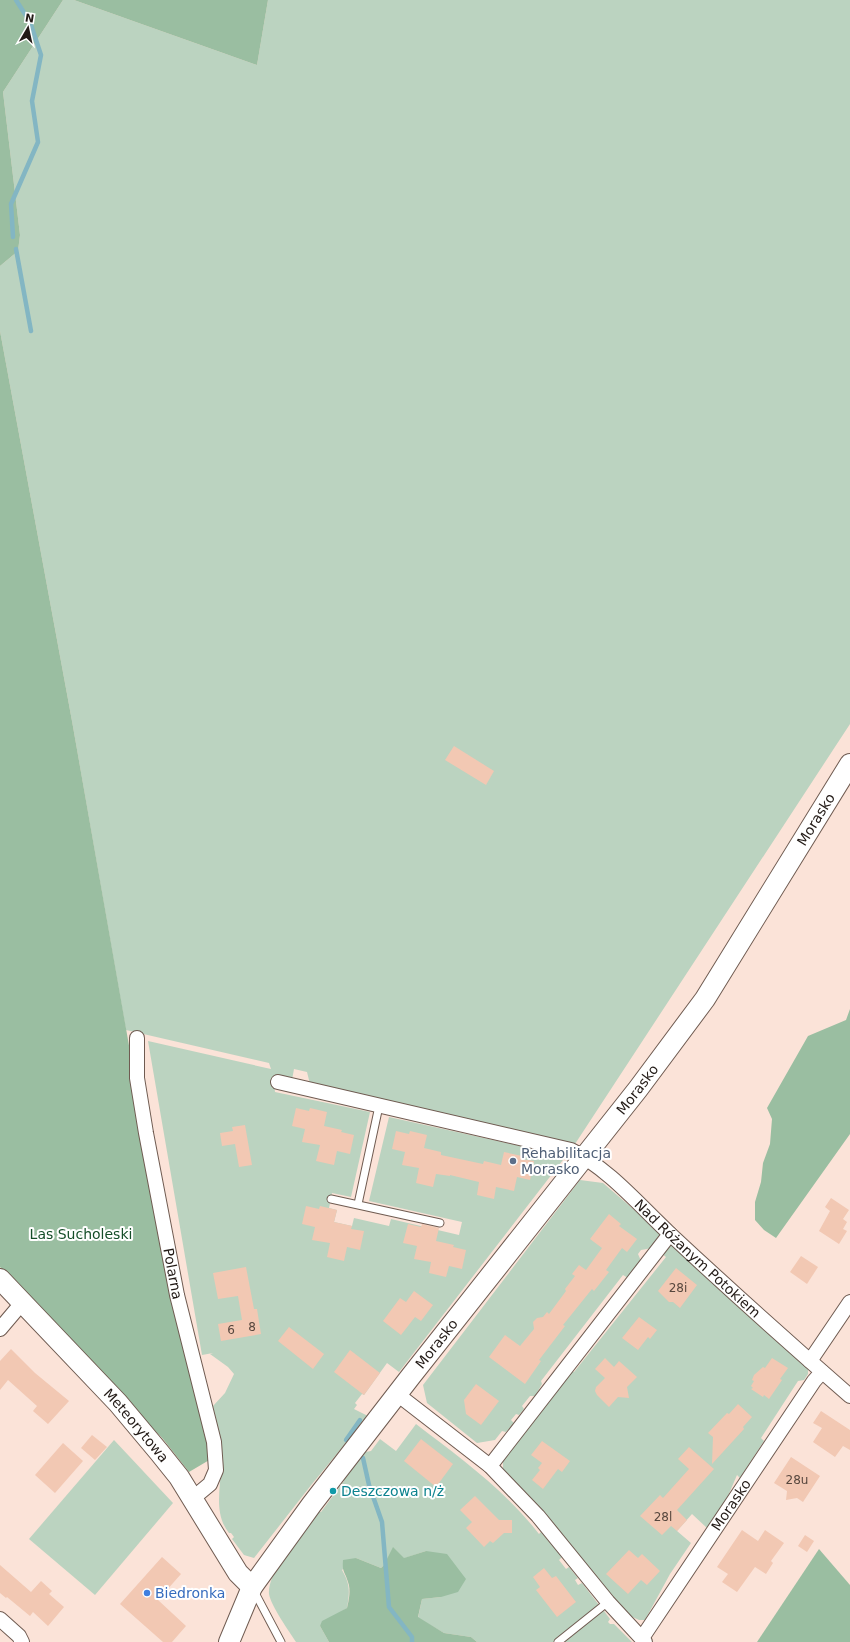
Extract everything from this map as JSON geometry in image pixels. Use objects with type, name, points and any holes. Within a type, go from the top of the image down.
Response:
[{"type":"street","name":"Morasko","points":[[229,1642],[252,1587],[312,1504],[662,1058],[705,999],[849,769]]},
{"type":"street","name":"Polarna","points":[[137,1038],[137,1078],[146,1133],[177,1295],[214,1442],[216,1470],[210,1484],[192,1499]]},
{"type":"street","name":"Nad Różanym Potokiem","points":[[278,1082],[571,1150],[585,1156],[850,1396]]},
{"type":"street","points":[[490,1466],[670,1234]]},
{"type":"street","name":"Meteorytowa","points":[[0,1279],[118,1403],[179,1477],[238,1573],[252,1587]]},
{"type":"street","points":[[810,1361],[850,1302]]},
{"type":"street","points":[[0,1329],[22,1303]]},
{"type":"street","name":"Morasko","points":[[397,1394],[490,1466],[538,1516],[608,1602],[643,1640],[814,1381],[822,1372]]},
{"type":"street","points":[[0,1619],[19,1636],[22,1642]]},
{"type":"lane","points":[[358,1204],[379,1106]]},
{"type":"lane","points":[[331,1199],[440,1222]]},
{"type":"lane","points":[[252,1587],[281,1642]]},
{"type":"lane","points":[[558,1642],[608,1602]]},
{"type":"green space","points":[[0,0],[63,0],[3,92],[20,235],[18,251],[0,266]]},
{"type":"green space","points":[[63,0],[74,0],[257,65],[268,0],[850,0],[850,724],[575,1144],[310,1084],[307,1072],[294,1069],[292,1080],[273,1076],[275,1092],[370,1112],[351,1197],[332,1193],[329,1208],[337,1210],[334,1222],[352,1226],[354,1218],[389,1226],[391,1219],[459,1235],[462,1222],[369,1201],[389,1117],[566,1156],[399,1372],[387,1363],[364,1395],[362,1394],[355,1403],[357,1405],[354,1409],[368,1416],[254,1558],[244,1555],[232,1539],[234,1537],[231,1533],[229,1533],[224,1525],[219,1509],[221,1464],[213,1406],[225,1393],[234,1374],[228,1367],[210,1354],[213,1353],[202,1355],[148,1041],[271,1069],[269,1063],[126,1030],[72,721],[0,331],[0,266],[18,251],[20,235],[3,92]]},
{"type":"green space","points":[[74,0],[268,0],[257,65]]},
{"type":"green space","name":"Las Sucholeski","points":[[0,331],[72,721],[173,1296],[211,1459],[189,1472],[163,1439],[0,1267]]},
{"type":"green space","points":[[850,1009],[850,1134],[776,1238],[764,1230],[755,1220],[755,1202],[761,1182],[763,1163],[770,1144],[772,1119],[767,1108],[808,1036],[846,1020]]},
{"type":"green space","points":[[580,1180],[603,1183],[660,1232],[661,1236],[652,1248],[641,1250],[638,1254],[641,1261],[628,1278],[623,1275],[541,1381],[542,1384],[535,1396],[530,1396],[522,1406],[524,1409],[519,1415],[516,1414],[511,1420],[514,1423],[506,1432],[502,1431],[495,1440],[477,1443],[427,1403],[423,1385]]},
{"type":"green space","points":[[670,1244],[675,1245],[808,1368],[808,1374],[804,1380],[798,1381],[761,1438],[764,1441],[740,1478],[737,1475],[728,1496],[707,1528],[692,1514],[677,1531],[691,1543],[670,1574],[645,1620],[639,1620],[626,1614],[503,1471],[503,1460],[569,1370],[574,1372],[666,1257],[661,1253]]},
{"type":"green space","points":[[416,1424],[481,1475],[526,1518],[539,1534],[541,1532],[562,1557],[559,1560],[566,1569],[569,1567],[578,1578],[575,1580],[578,1585],[582,1583],[599,1605],[554,1642],[477,1642],[471,1637],[444,1633],[418,1618],[422,1599],[441,1597],[426,1551],[384,1565],[381,1568],[356,1558],[342,1570],[347,1579],[349,1588],[347,1608],[320,1626],[329,1642],[296,1642],[285,1625],[273,1605],[269,1594],[270,1585],[274,1574],[287,1552],[316,1512],[321,1512],[344,1481],[342,1479],[360,1453],[371,1451],[380,1439],[396,1451]]},
{"type":"green space","points":[[114,1440],[173,1503],[95,1595],[29,1539]]},
{"type":"green space","points":[[393,1547],[404,1558],[426,1551],[447,1554],[466,1579],[458,1592],[441,1597],[422,1599],[418,1617],[444,1633],[471,1637],[477,1642],[329,1642],[320,1626],[322,1621],[347,1608],[349,1585],[343,1570],[343,1560],[356,1558],[381,1568]]},
{"type":"green space","points":[[819,1549],[850,1585],[850,1642],[757,1642]]},
{"type":"green space","points":[[600,1611],[604,1611],[610,1619],[608,1622],[610,1624],[614,1624],[632,1642],[562,1642]]},
{"type":"building","points":[[454,746],[494,771],[486,785],[445,760]]},
{"type":"building","points":[[296,1108],[309,1111],[310,1108],[327,1112],[324,1126],[342,1130],[341,1132],[354,1135],[350,1154],[337,1151],[334,1165],[316,1161],[320,1145],[302,1142],[305,1129],[292,1126]]},
{"type":"building","points":[[245,1125],[252,1165],[239,1167],[235,1144],[222,1146],[220,1133],[233,1131],[232,1127]]},
{"type":"building","points":[[396,1131],[409,1134],[410,1131],[427,1135],[424,1148],[441,1152],[441,1155],[483,1164],[484,1161],[501,1165],[504,1152],[522,1156],[521,1159],[534,1161],[530,1180],[517,1177],[514,1191],[496,1187],[494,1199],[477,1195],[479,1182],[450,1175],[436,1174],[433,1187],[416,1183],[419,1168],[402,1165],[405,1152],[392,1149]]},
{"type":"building","points":[[831,1198],[849,1210],[843,1219],[847,1222],[843,1229],[847,1231],[839,1244],[819,1231],[830,1211],[825,1207]]},
{"type":"building","points":[[306,1206],[319,1209],[320,1206],[337,1210],[334,1222],[352,1226],[351,1229],[364,1231],[360,1250],[347,1247],[344,1261],[327,1257],[330,1243],[312,1240],[315,1227],[302,1224]]},
{"type":"building","points":[[609,1214],[621,1224],[619,1226],[637,1239],[627,1252],[622,1248],[606,1270],[609,1272],[594,1291],[592,1289],[563,1325],[565,1326],[539,1360],[541,1361],[525,1384],[489,1357],[505,1335],[520,1346],[534,1329],[533,1322],[537,1318],[543,1317],[547,1312],[549,1314],[566,1291],[565,1289],[575,1276],[572,1274],[579,1265],[586,1270],[602,1248],[590,1239]]},
{"type":"building","points":[[408,1224],[421,1227],[422,1224],[439,1228],[436,1241],[454,1245],[453,1247],[466,1250],[462,1269],[449,1266],[446,1277],[429,1273],[431,1262],[414,1259],[417,1246],[403,1243]]},
{"type":"building","points":[[801,1256],[818,1267],[807,1284],[790,1272]]},
{"type":"building","points":[[246,1267],[254,1309],[257,1309],[261,1334],[221,1341],[218,1324],[242,1320],[238,1296],[218,1299],[213,1273]]},
{"type":"building","points":[[676,1268],[697,1285],[680,1308],[673,1302],[669,1302],[658,1291]]},
{"type":"building","points":[[414,1291],[433,1305],[421,1321],[415,1317],[401,1335],[383,1321],[400,1298],[406,1302]]},
{"type":"building","points":[[639,1317],[657,1330],[650,1339],[648,1337],[638,1350],[622,1338]]},
{"type":"building","points":[[289,1327],[324,1354],[313,1369],[278,1341]]},
{"type":"building","points":[[11,1349],[35,1373],[69,1401],[48,1424],[33,1411],[37,1406],[8,1380],[0,1390],[0,1361]]},
{"type":"building","points":[[350,1350],[380,1373],[364,1395],[334,1372]]},
{"type":"building","points":[[605,1358],[614,1367],[619,1361],[637,1377],[627,1387],[629,1398],[618,1397],[609,1407],[595,1391],[596,1387],[605,1378],[595,1369]]},
{"type":"building","points":[[772,1358],[788,1368],[769,1399],[751,1389],[753,1388],[751,1386],[754,1381],[752,1380],[754,1375],[763,1367],[765,1368]]},
{"type":"building","points":[[476,1384],[499,1401],[481,1425],[466,1414],[464,1400]]},
{"type":"building","points":[[738,1404],[752,1417],[743,1427],[744,1429],[712,1464],[713,1437],[708,1433]]},
{"type":"building","points":[[821,1411],[850,1430],[850,1450],[843,1446],[835,1457],[813,1442],[822,1428],[813,1423]]},
{"type":"building","points":[[92,1435],[107,1447],[95,1460],[81,1448]]},
{"type":"building","points":[[421,1439],[453,1464],[436,1487],[404,1461]]},
{"type":"building","points":[[542,1441],[570,1461],[562,1472],[558,1469],[543,1489],[532,1480],[540,1470],[538,1468],[542,1463],[531,1455]]},
{"type":"building","points":[[63,1443],[83,1461],[55,1493],[35,1475]]},
{"type":"building","points":[[689,1447],[714,1469],[677,1510],[687,1520],[677,1531],[671,1526],[662,1535],[640,1516],[660,1495],[663,1498],[689,1469],[678,1459]]},
{"type":"building","points":[[791,1457],[820,1476],[803,1502],[797,1498],[786,1500],[787,1491],[774,1483]]},
{"type":"building","points":[[475,1496],[499,1520],[512,1520],[512,1533],[504,1533],[493,1543],[490,1541],[484,1547],[466,1528],[472,1522],[460,1510]]},
{"type":"building","points":[[742,1530],[758,1541],[765,1530],[784,1543],[771,1561],[773,1563],[766,1574],[755,1567],[737,1592],[722,1582],[728,1574],[717,1567]]},
{"type":"building","points":[[805,1535],[814,1541],[807,1552],[798,1546]]},
{"type":"building","points":[[629,1550],[638,1558],[642,1554],[660,1571],[647,1585],[641,1580],[628,1594],[606,1574]]},
{"type":"building","name":"Biedronka","points":[[162,1557],[181,1574],[158,1600],[186,1626],[172,1642],[163,1642],[120,1604]]},
{"type":"building","points":[[0,1565],[31,1592],[41,1581],[52,1591],[49,1594],[64,1607],[48,1626],[33,1612],[30,1616],[0,1593]]},
{"type":"building","points":[[544,1568],[552,1578],[556,1576],[576,1602],[557,1617],[536,1590],[540,1587],[533,1577]]},
{"type":"waterway","points":[[13,237],[11,204],[38,142],[32,101],[41,55],[30,22],[16,0]]},
{"type":"waterway","points":[[16,249],[31,331]]},
{"type":"waterway","points":[[346,1440],[360,1420]]},
{"type":"waterway","points":[[363,1458],[369,1485],[382,1522],[389,1607],[412,1637],[412,1642]]},
{"type":"place","name":"Rehabilitacja Morasko","points":[[513,1161]]},
{"type":"place","name":"Deszczowa n/ż","points":[[333,1491]]},
{"type":"place","name":"Biedronka","points":[[147,1593]]}]
